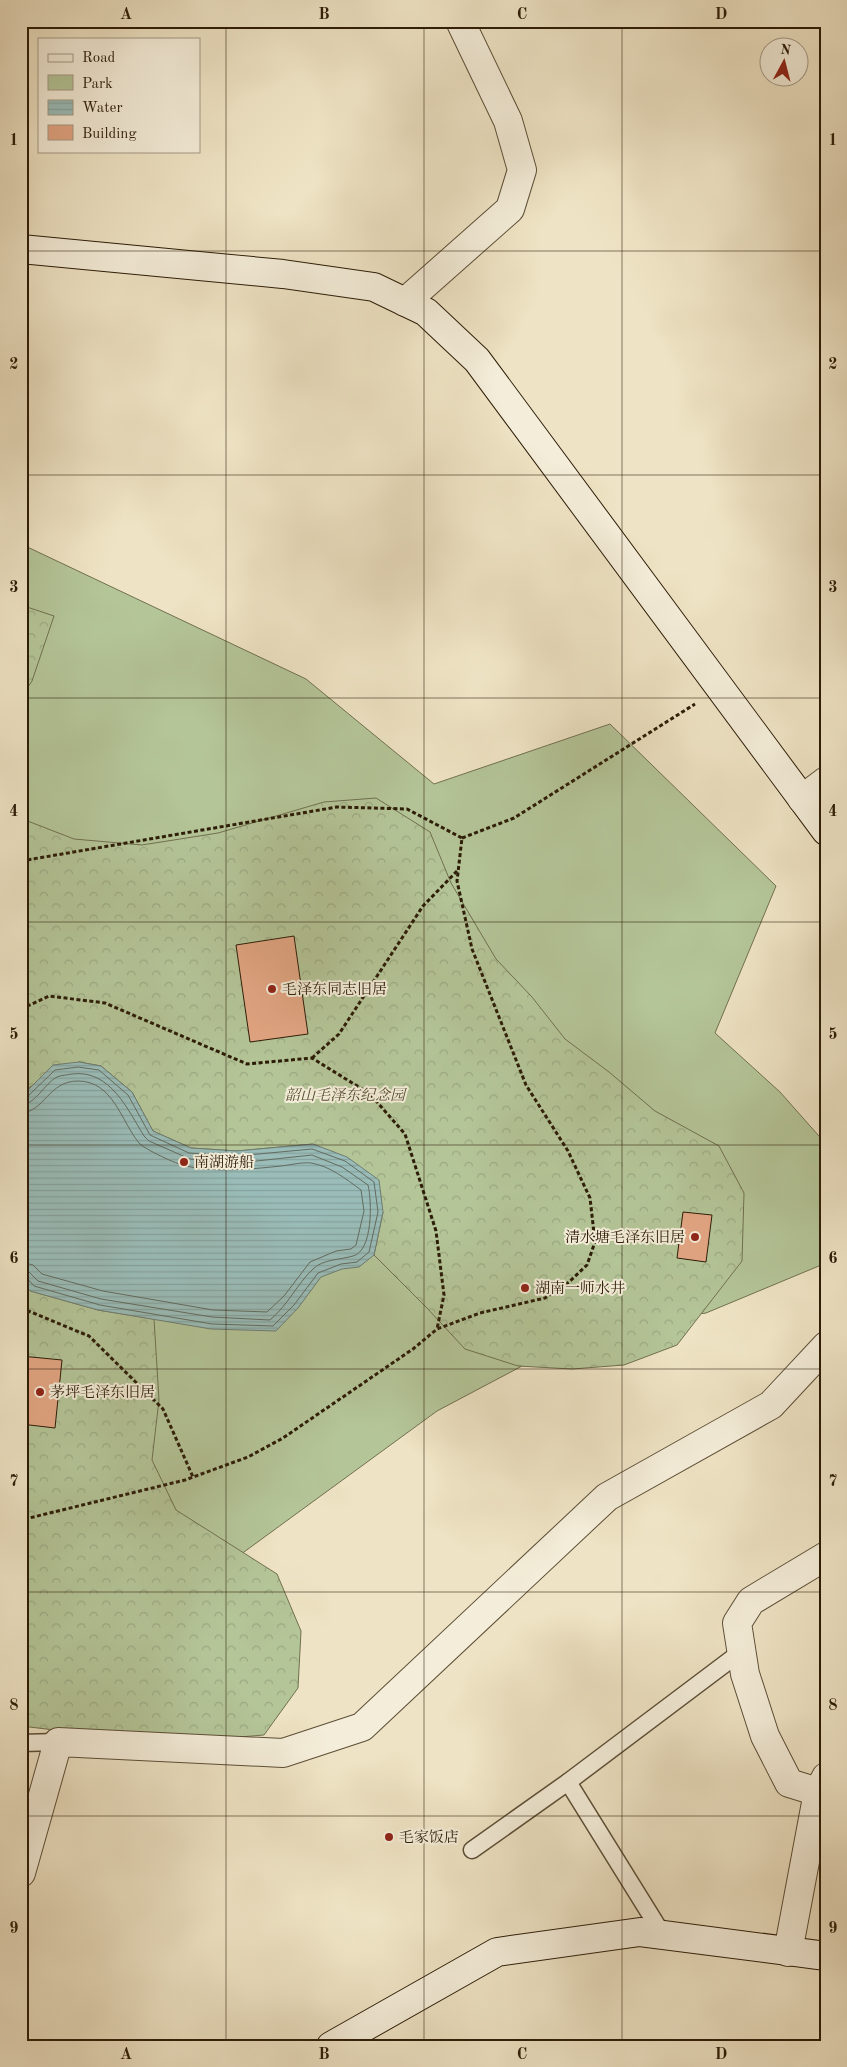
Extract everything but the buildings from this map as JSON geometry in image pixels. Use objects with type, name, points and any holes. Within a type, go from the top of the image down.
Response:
[{"type":"street","points":[[405,302],[510,209],[522,170],[508,121],[460,21]]},
{"type":"street","points":[[21,249],[283,274],[374,287],[426,312],[477,360],[826,831]]},
{"type":"street","points":[[802,799],[826,782]]},
{"type":"street","points":[[21,1873],[58,1742],[283,1753],[362,1727],[607,1497],[771,1405],[826,1346]]},
{"type":"street","points":[[788,1952],[822,1785],[789,1783],[765,1736],[745,1674],[737,1623],[751,1601],[826,1556]]},
{"type":"street","points":[[331,2046],[497,1952],[640,1932],[826,1956]]},
{"type":"lane","points":[[472,1850],[568,1782],[742,1651]]},
{"type":"lane","points":[[21,1743],[58,1742]]},
{"type":"lane","points":[[568,1782],[663,1935]]},
{"type":"path","points":[[21,861],[337,807],[407,809],[462,838],[514,818],[720,688]]},
{"type":"path","points":[[21,1520],[194,1477],[248,1456],[283,1438],[413,1349],[437,1329],[480,1313],[545,1298],[569,1282],[587,1265],[595,1242],[590,1198],[568,1151],[526,1084],[472,949],[457,881],[462,838]]},
{"type":"path","points":[[21,1009],[49,996],[105,1003],[247,1064],[312,1058],[339,1034],[423,906],[458,870]]},
{"type":"path","points":[[312,1058],[370,1094],[404,1134],[436,1231],[444,1295],[437,1329]]},
{"type":"path","points":[[21,1308],[89,1336],[164,1409],[194,1477]]},
{"type":"green space","name":"韶山毛泽东纪念园","points":[[21,544],[306,679],[434,784],[610,724],[776,886],[715,1033],[780,1092],[826,1144],[826,1263],[706,1313],[592,1329],[437,1411],[233,1560],[21,1595]]},
{"type":"green space","points":[[21,605],[54,616],[32,681],[21,697]]},
{"type":"green space","points":[[376,798],[430,832],[451,883],[496,959],[532,997],[565,1039],[609,1072],[655,1111],[719,1146],[744,1193],[742,1261],[677,1345],[624,1365],[572,1369],[518,1366],[465,1349],[374,1255],[383,1212],[313,1144],[237,1151],[191,1148],[153,1131],[132,1092],[101,1066],[79,1062],[26,1089],[21,1097],[21,816],[25,820],[74,839],[142,845],[218,833],[324,802]]},
{"type":"green space","points":[[21,1279],[31,1291],[98,1310],[154,1319],[159,1400],[152,1460],[176,1510],[277,1574],[301,1631],[298,1688],[264,1735],[178,1742],[21,1726]]},
{"type":"water","points":[[79,1062],[101,1066],[132,1092],[153,1131],[191,1148],[237,1151],[313,1144],[347,1157],[379,1180],[383,1212],[374,1255],[359,1267],[342,1269],[321,1277],[298,1308],[276,1331],[211,1329],[98,1310],[30,1291],[21,1279],[21,1097],[53,1065]]},
{"type":"place","name":"毛泽东同志旧居","points":[[272,989]]},
{"type":"place","name":"南湖游船","points":[[184,1162]]},
{"type":"place","name":"清水塘毛泽东旧居","points":[[695,1237]]},
{"type":"place","name":"湖南一师水井","points":[[525,1288]]},
{"type":"place","name":"茅坪毛泽东旧居","points":[[40,1392]]},
{"type":"place","name":"毛家饭店","points":[[389,1837]]}]
